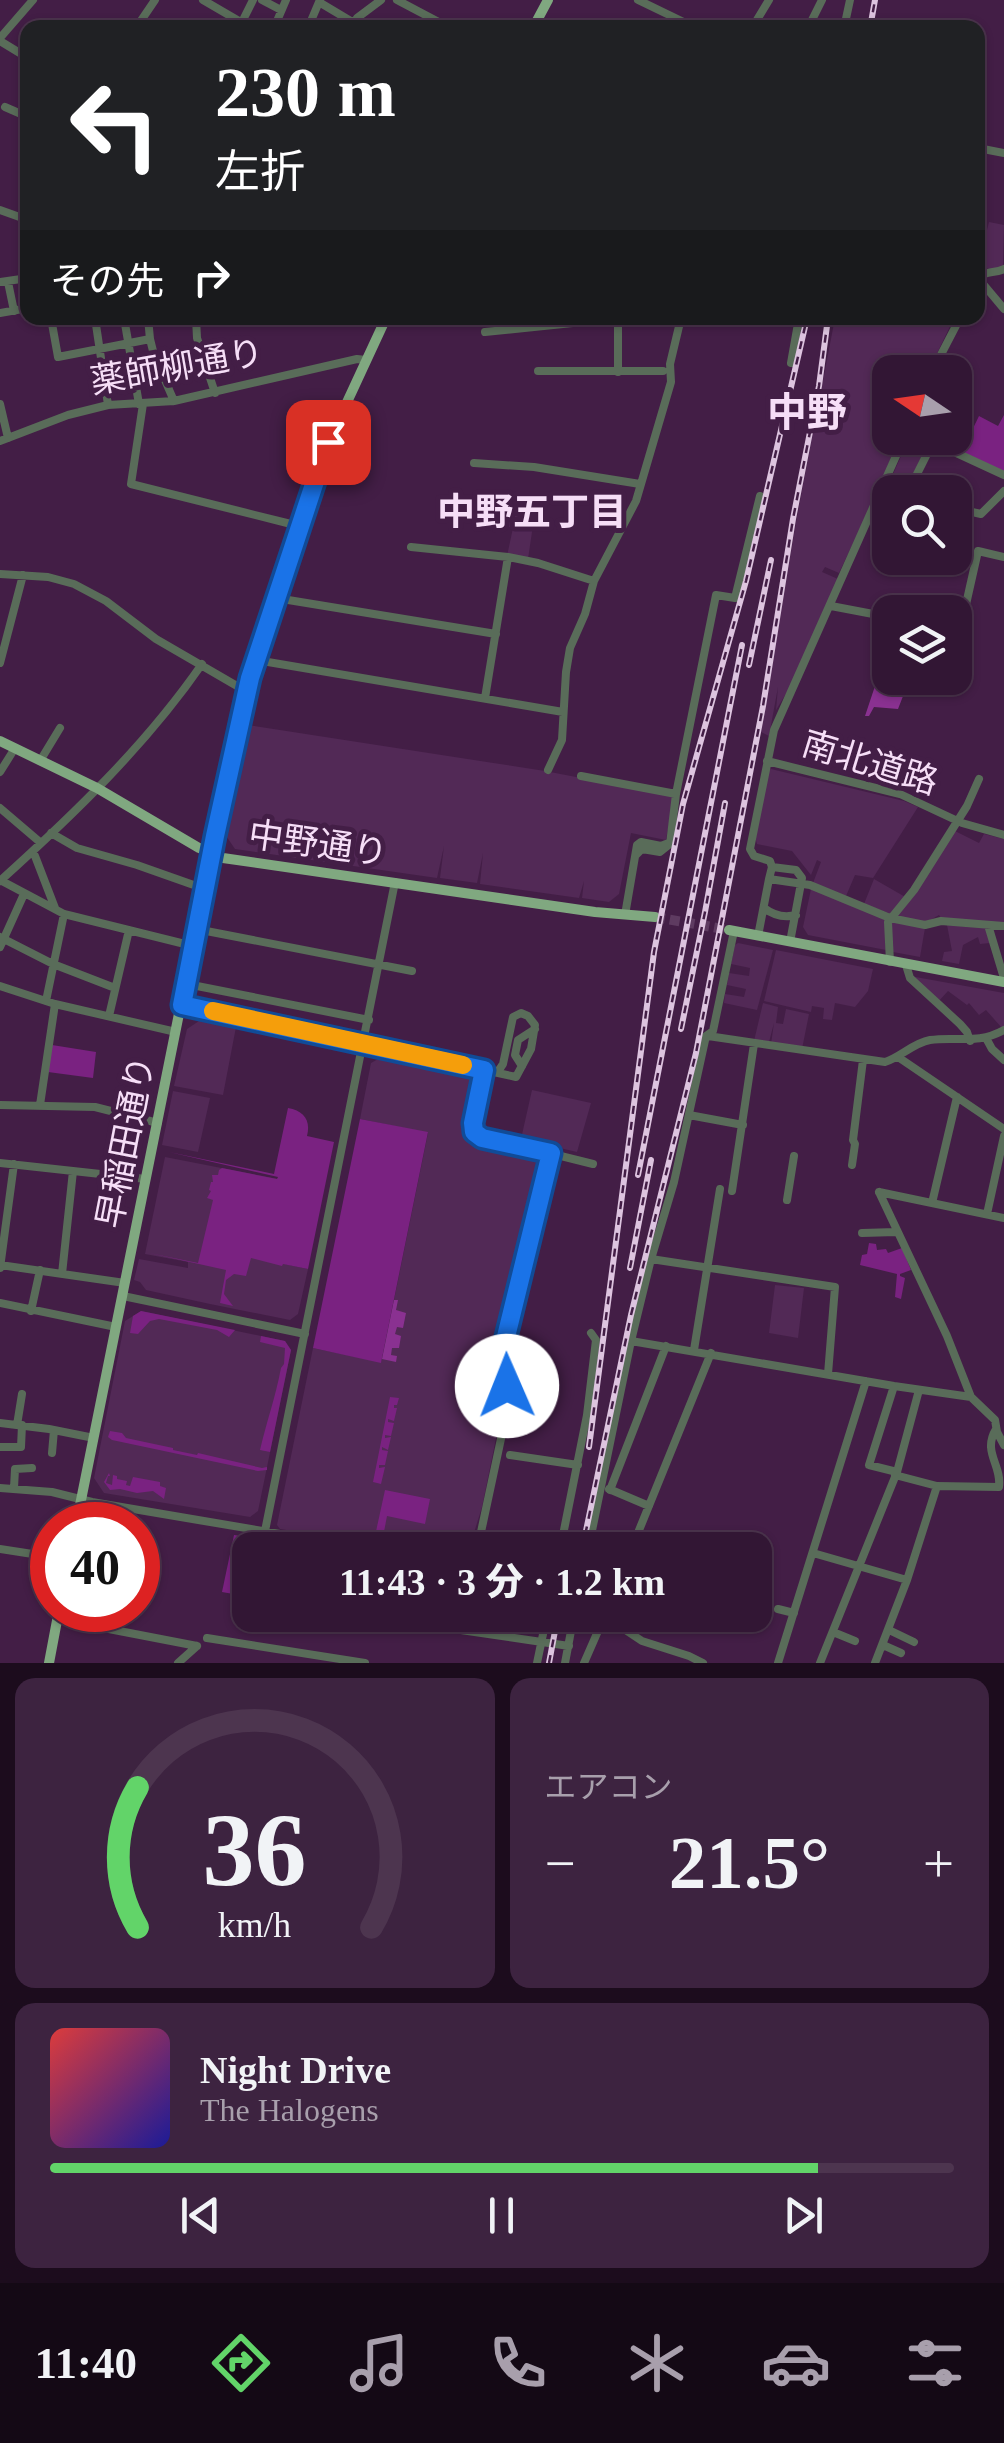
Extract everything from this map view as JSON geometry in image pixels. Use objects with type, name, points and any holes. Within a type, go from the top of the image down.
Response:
[{"type":"main road","name":"早稲田通り","points":[[82,1500],[247,690],[328,442],[383,325]]},
{"type":"main road","name":"中野通り","points":[[0,741],[97,788],[223,858],[655,917]]},
{"type":"main road","points":[[732,930],[1004,980]]},
{"type":"main road","points":[[49,1663],[55,1632]]},
{"type":"street","points":[[0,40],[33,0]]},
{"type":"street","points":[[204,0],[219,4],[240,20]]},
{"type":"street","points":[[262,0],[281,10]]},
{"type":"street","points":[[277,20],[286,0]]},
{"type":"street","points":[[358,20],[382,0]]},
{"type":"street","points":[[397,0],[435,20]]},
{"type":"street","points":[[638,0],[679,20]]},
{"type":"street","points":[[320,1],[345,20]]},
{"type":"street","points":[[5,107],[20,114]]},
{"type":"street","points":[[4,282],[14,311]]},
{"type":"street","points":[[985,288],[1004,309]]},
{"type":"street","points":[[0,314],[20,310]]},
{"type":"street","points":[[52,325],[58,358],[150,339]]},
{"type":"street","points":[[95,325],[108,405]]},
{"type":"street","points":[[125,325],[141,404],[130,484],[299,526]]},
{"type":"street","points":[[149,325],[154,355],[174,401]]},
{"type":"street","points":[[196,325],[214,394]]},
{"type":"street","points":[[485,332],[552,325]]},
{"type":"street","points":[[618,372],[619,325]]},
{"type":"street","points":[[548,770],[561,745],[570,648],[586,614],[594,580],[636,501],[670,382],[679,325]]},
{"type":"street","points":[[791,362],[798,325]]},
{"type":"street","points":[[941,355],[956,325]]},
{"type":"street","name":"薬師柳通り","points":[[4,439],[108,405],[174,401],[366,360]]},
{"type":"street","points":[[538,372],[663,372]]},
{"type":"street","points":[[0,404],[4,439]]},
{"type":"street","points":[[960,455],[1004,476]]},
{"type":"street","points":[[474,463],[534,467],[640,484]]},
{"type":"street","points":[[972,512],[981,514],[1004,491]]},
{"type":"street","points":[[625,914],[636,855],[642,849],[660,852],[668,846],[711,594],[736,598],[760,496]]},
{"type":"street","points":[[987,508],[1004,509]]},
{"type":"street","points":[[758,936],[772,867],[770,861],[754,856],[750,849],[772,735],[872,516]]},
{"type":"street","points":[[411,547],[538,563],[594,580]]},
{"type":"street","points":[[968,595],[978,551],[1004,557]]},
{"type":"street","points":[[485,698],[508,558]]},
{"type":"street","points":[[0,574],[48,577],[74,584],[156,638],[247,690]]},
{"type":"street","points":[[0,664],[23,575]]},
{"type":"street","points":[[276,598],[496,634]]},
{"type":"street","points":[[830,606],[872,614]]},
{"type":"street","points":[[255,664],[262,661],[564,712]]},
{"type":"street","points":[[193,946],[60,912],[0,880],[97,788],[154,726],[202,664]]},
{"type":"street","points":[[40,760],[60,728]]},
{"type":"street","points":[[0,772],[15,748]]},
{"type":"street","name":"南北道路","points":[[767,761],[900,794],[957,820],[1004,835]]},
{"type":"street","points":[[581,776],[676,794]]},
{"type":"street","points":[[890,962],[890,918],[909,898],[967,806],[979,779]]},
{"type":"street","points":[[0,808],[41,842]]},
{"type":"street","points":[[51,833],[77,848],[137,864],[204,889]]},
{"type":"street","points":[[32,852],[60,912],[40,1105]]},
{"type":"street","points":[[772,867],[796,870],[801,875],[790,942]]},
{"type":"street","points":[[769,879],[810,885],[890,918],[926,925],[941,921],[1004,926]]},
{"type":"street","points":[[265,1531],[395,882]]},
{"type":"street","points":[[24,894],[1,941],[115,988]]},
{"type":"street","points":[[764,908],[771,914],[796,915]]},
{"type":"street","points":[[988,925],[1004,980]]},
{"type":"street","points":[[108,1016],[129,930]]},
{"type":"street","points":[[196,930],[412,971]]},
{"type":"street","points":[[593,1532],[605,1488],[631,1341],[674,1182],[706,1036],[714,1031],[732,930]]},
{"type":"street","points":[[906,965],[908,976],[967,1032],[970,1040]]},
{"type":"street","points":[[186,982],[369,1020]]},
{"type":"street","points":[[0,986],[176,1032]]},
{"type":"street","points":[[182,1005],[364,1044],[488,1071],[516,1077],[531,1048],[535,1029],[526,1014],[513,1018],[500,1070],[488,1071]]},
{"type":"street","points":[[522,1066],[515,1055],[518,1040],[535,1029]]},
{"type":"street","points":[[706,1036],[885,1062],[924,1041],[986,1038],[1004,1030]]},
{"type":"street","points":[[986,1038],[1004,1060]]},
{"type":"street","points":[[732,1191],[754,1044]]},
{"type":"street","points":[[898,1056],[1004,1132],[987,1214]]},
{"type":"street","points":[[852,1165],[863,1060]]},
{"type":"street","points":[[488,1071],[474,1132],[482,1138],[593,1164]]},
{"type":"street","points":[[932,1203],[957,1097]]},
{"type":"street","points":[[0,1104],[95,1107],[158,1123]]},
{"type":"street","points":[[689,1116],[743,1125]]},
{"type":"street","points":[[482,1532],[508,1406],[503,1349],[551,1153]]},
{"type":"street","points":[[787,1200],[794,1156]]},
{"type":"street","points":[[0,1163],[146,1179]]},
{"type":"street","points":[[14,1164],[0,1266],[125,1283]]},
{"type":"street","points":[[62,1274],[73,1172]]},
{"type":"street","points":[[694,1350],[720,1189]]},
{"type":"street","points":[[1004,1218],[879,1192],[947,1336],[971,1397],[996,1424],[1004,1445]]},
{"type":"street","points":[[862,1233],[896,1232]]},
{"type":"street","points":[[651,1259],[835,1287],[828,1374]]},
{"type":"street","points":[[31,1310],[40,1270]]},
{"type":"street","points":[[122,1296],[305,1334]]},
{"type":"street","points":[[0,1304],[116,1327]]},
{"type":"street","points":[[564,1532],[590,1399],[596,1340],[591,1333]]},
{"type":"street","points":[[631,1341],[971,1397]]},
{"type":"street","points":[[605,1488],[666,1346]]},
{"type":"street","points":[[638,1532],[711,1353]]},
{"type":"street","points":[[778,1663],[866,1381]]},
{"type":"street","points":[[894,1386],[870,1465],[937,1486],[999,1487],[1001,1480],[990,1444],[1004,1408]]},
{"type":"street","points":[[820,1663],[896,1474],[919,1390]]},
{"type":"street","points":[[0,1447],[21,1447],[22,1394]]},
{"type":"street","points":[[0,1423],[94,1438]]},
{"type":"street","points":[[52,1453],[54,1430]]},
{"type":"street","points":[[510,1455],[578,1465]]},
{"type":"street","points":[[14,1488],[15,1468],[32,1468]]},
{"type":"street","points":[[875,1663],[937,1486]]},
{"type":"street","points":[[0,1488],[52,1492],[271,1532]]},
{"type":"street","points":[[605,1488],[649,1506]]},
{"type":"street","points":[[0,1550],[30,1554]]},
{"type":"street","points":[[813,1552],[907,1580]]},
{"type":"street","points":[[830,1599],[844,1603]]},
{"type":"street","points":[[778,1609],[794,1613]]},
{"type":"street","points":[[889,1630],[914,1642]]},
{"type":"street","points":[[136,1632],[197,1646],[178,1663]]},
{"type":"street","points":[[471,1632],[569,1646]]},
{"type":"street","points":[[537,1663],[544,1632]]},
{"type":"street","points":[[565,1663],[571,1632]]},
{"type":"street","points":[[584,1663],[597,1632]]},
{"type":"street","points":[[629,1632],[642,1641],[703,1663]]},
{"type":"street","points":[[833,1632],[855,1641]]},
{"type":"street","points":[[208,1638],[304,1659],[366,1663]]},
{"type":"street","points":[[883,1645],[901,1654]]},
{"type":"street","points":[[672,1663],[677,1652]]},
{"type":"shaded area","points":[[989,222],[1004,225],[1003,266],[995,270],[985,268]]},
{"type":"shaded area","points":[[834,325],[951,325],[936,355],[872,355],[872,455],[892,455],[884,475],[872,475],[872,503],[839,573],[825,567],[822,572],[838,579],[776,710],[778,687],[769,736],[761,732]]},
{"type":"shaded area","points":[[1004,415],[1004,473],[965,455],[972,455],[972,430],[979,416],[998,426]]},
{"type":"shaded area","points":[[901,455],[924,455],[915,475],[893,475]]},
{"type":"shaded area","points":[[497,500],[536,505],[528,559],[507,556],[513,528],[493,522]]},
{"type":"shaded area","points":[[872,695],[903,695],[898,709],[874,707],[865,716]]},
{"type":"shaded area","points":[[248,725],[545,771],[674,796],[666,840],[631,833],[619,894],[609,902],[582,898],[584,881],[579,898],[480,884],[483,853],[477,883],[440,878],[444,846],[437,878],[235,849],[224,833]]},
{"type":"shaded area","points":[[767,771],[918,807],[873,878],[855,875],[846,896],[813,883],[821,862],[817,860],[811,875],[792,851],[757,844]]},
{"type":"shaded area","points":[[955,831],[979,843],[984,834],[1004,839],[1004,923],[939,915],[927,922],[896,916],[913,897]]},
{"type":"shaded area","points":[[874,879],[907,898],[891,914],[864,904]]},
{"type":"shaded area","points":[[811,889],[885,919],[886,950],[808,935],[803,927]]},
{"type":"shaded area","points":[[892,921],[925,928],[920,957],[893,952],[889,927]]},
{"type":"shaded area","points":[[947,925],[987,928],[990,943],[980,944],[978,937],[963,945],[959,964],[942,961],[944,952],[952,951]]},
{"type":"shaded area","points":[[738,943],[773,950],[757,1010],[724,1003],[725,994],[744,997],[746,989],[727,985],[729,973],[749,976],[750,968],[731,964]]},
{"type":"shaded area","points":[[776,950],[873,969],[868,991],[855,1007],[835,1003],[832,1020],[823,1019],[824,1008],[812,1006],[811,1012],[764,1001]]},
{"type":"shaded area","points":[[910,976],[1004,993],[1004,1026],[986,1010],[979,1015],[969,1003],[948,991],[938,1002]]},
{"type":"shaded area","points":[[763,1003],[778,1007],[776,1023],[783,1024],[786,1009],[809,1014],[802,1049],[771,1044],[774,1023],[769,1042],[754,1041]]},
{"type":"shaded area","points":[[202,1019],[236,1027],[223,1095],[174,1086],[187,1029]]},
{"type":"shaded area","points":[[52,1045],[96,1052],[93,1078],[48,1072]]},
{"type":"shaded area","points":[[380,1058],[469,1077],[475,1086],[464,1139],[541,1156],[543,1161],[499,1346],[497,1363],[503,1404],[474,1532],[298,1532],[277,1525],[313,1348],[381,1362],[428,1133],[360,1119],[371,1063]]},
{"type":"shaded area","points":[[532,1090],[591,1103],[577,1152],[521,1139]]},
{"type":"shaded area","points":[[173,1091],[210,1098],[198,1152],[162,1145]]},
{"type":"shaded area","points":[[288,1108],[305,1117],[307,1136],[334,1142],[308,1269],[251,1258],[246,1276],[234,1274],[226,1280],[224,1294],[233,1306],[220,1303],[226,1270],[149,1253],[198,1263],[213,1200],[207,1198],[212,1175],[218,1175],[222,1168],[278,1177],[169,1152],[274,1174]]},
{"type":"shaded area","points":[[360,1119],[428,1132],[381,1363],[313,1348]]},
{"type":"shaded area","points":[[165,1157],[278,1179],[261,1259],[308,1269],[298,1314],[290,1320],[210,1304],[146,1290],[134,1280],[139,1259],[188,1268],[188,1262],[145,1254]]},
{"type":"shaded area","points":[[869,1243],[888,1253],[902,1248],[911,1270],[900,1274],[905,1278],[901,1299],[895,1297],[897,1274],[860,1265]]},
{"type":"shaded area","points":[[775,1285],[804,1288],[798,1338],[769,1333]]},
{"type":"shaded area","points":[[394,1300],[398,1300],[396,1310],[406,1313],[403,1328],[397,1327],[395,1334],[401,1336],[399,1348],[392,1348],[396,1362],[382,1359]]},
{"type":"shaded area","points":[[141,1311],[285,1341],[291,1350],[258,1511],[250,1517],[104,1493],[94,1478],[125,1321]]},
{"type":"shaded area","points":[[141,1311],[235,1330],[229,1337],[217,1330],[159,1319],[150,1321],[138,1334],[130,1333],[133,1316]]},
{"type":"shaded area","points":[[261,1336],[285,1341],[291,1350],[270,1452],[260,1450],[285,1348],[260,1342]]},
{"type":"shaded area","points":[[511,1348],[548,1376],[514,1411],[510,1364]]},
{"type":"shaded area","points":[[390,1397],[399,1398],[394,1405],[394,1421],[388,1419],[394,1423],[391,1436],[385,1435],[391,1437],[388,1450],[382,1447],[388,1451],[385,1465],[379,1465],[385,1467],[381,1484],[373,1482]]},
{"type":"shaded area","points":[[110,1431],[173,1450],[267,1470],[112,1440],[108,1437]]},
{"type":"shaded area","points":[[109,1473],[106,1483],[112,1485],[113,1475],[130,1486],[133,1477],[160,1482],[166,1488],[164,1499],[153,1491],[110,1490],[104,1482]]},
{"type":"shaded area","points":[[385,1490],[430,1499],[425,1524],[387,1516],[384,1532],[376,1532]]},
{"type":"shaded area","points":[[232,1544],[232,1594],[222,1592]]},
{"type":"tunnel","points":[[655,917],[729,930]]},
{"type":"railway","points":[[871,20],[875,0]]},
{"type":"railway","points":[[589,1447],[654,952],[683,804],[746,581],[805,325]]},
{"type":"railway","points":[[586,1532],[631,1315],[696,1053],[763,706],[827,325]]},
{"type":"railway","points":[[749,665],[771,560]]},
{"type":"railway","points":[[638,1175],[742,645]]},
{"type":"railway","points":[[681,1029],[725,803]]},
{"type":"railway","points":[[630,1268],[651,1160]]},
{"type":"railway","points":[[549,1663],[555,1632]]},
{"type":"slow traffic","points":[[213,1011],[463,1065]]},
{"type":"district","name":"中野","points":[[807,412]]},
{"type":"district","name":"中野五丁目","points":[[532,512]]},
{"type":"route","points":[[328,442],[250,678],[182,1005],[484,1070],[472,1130],[476,1135],[551,1153],[503,1349],[507,1386]]}]
